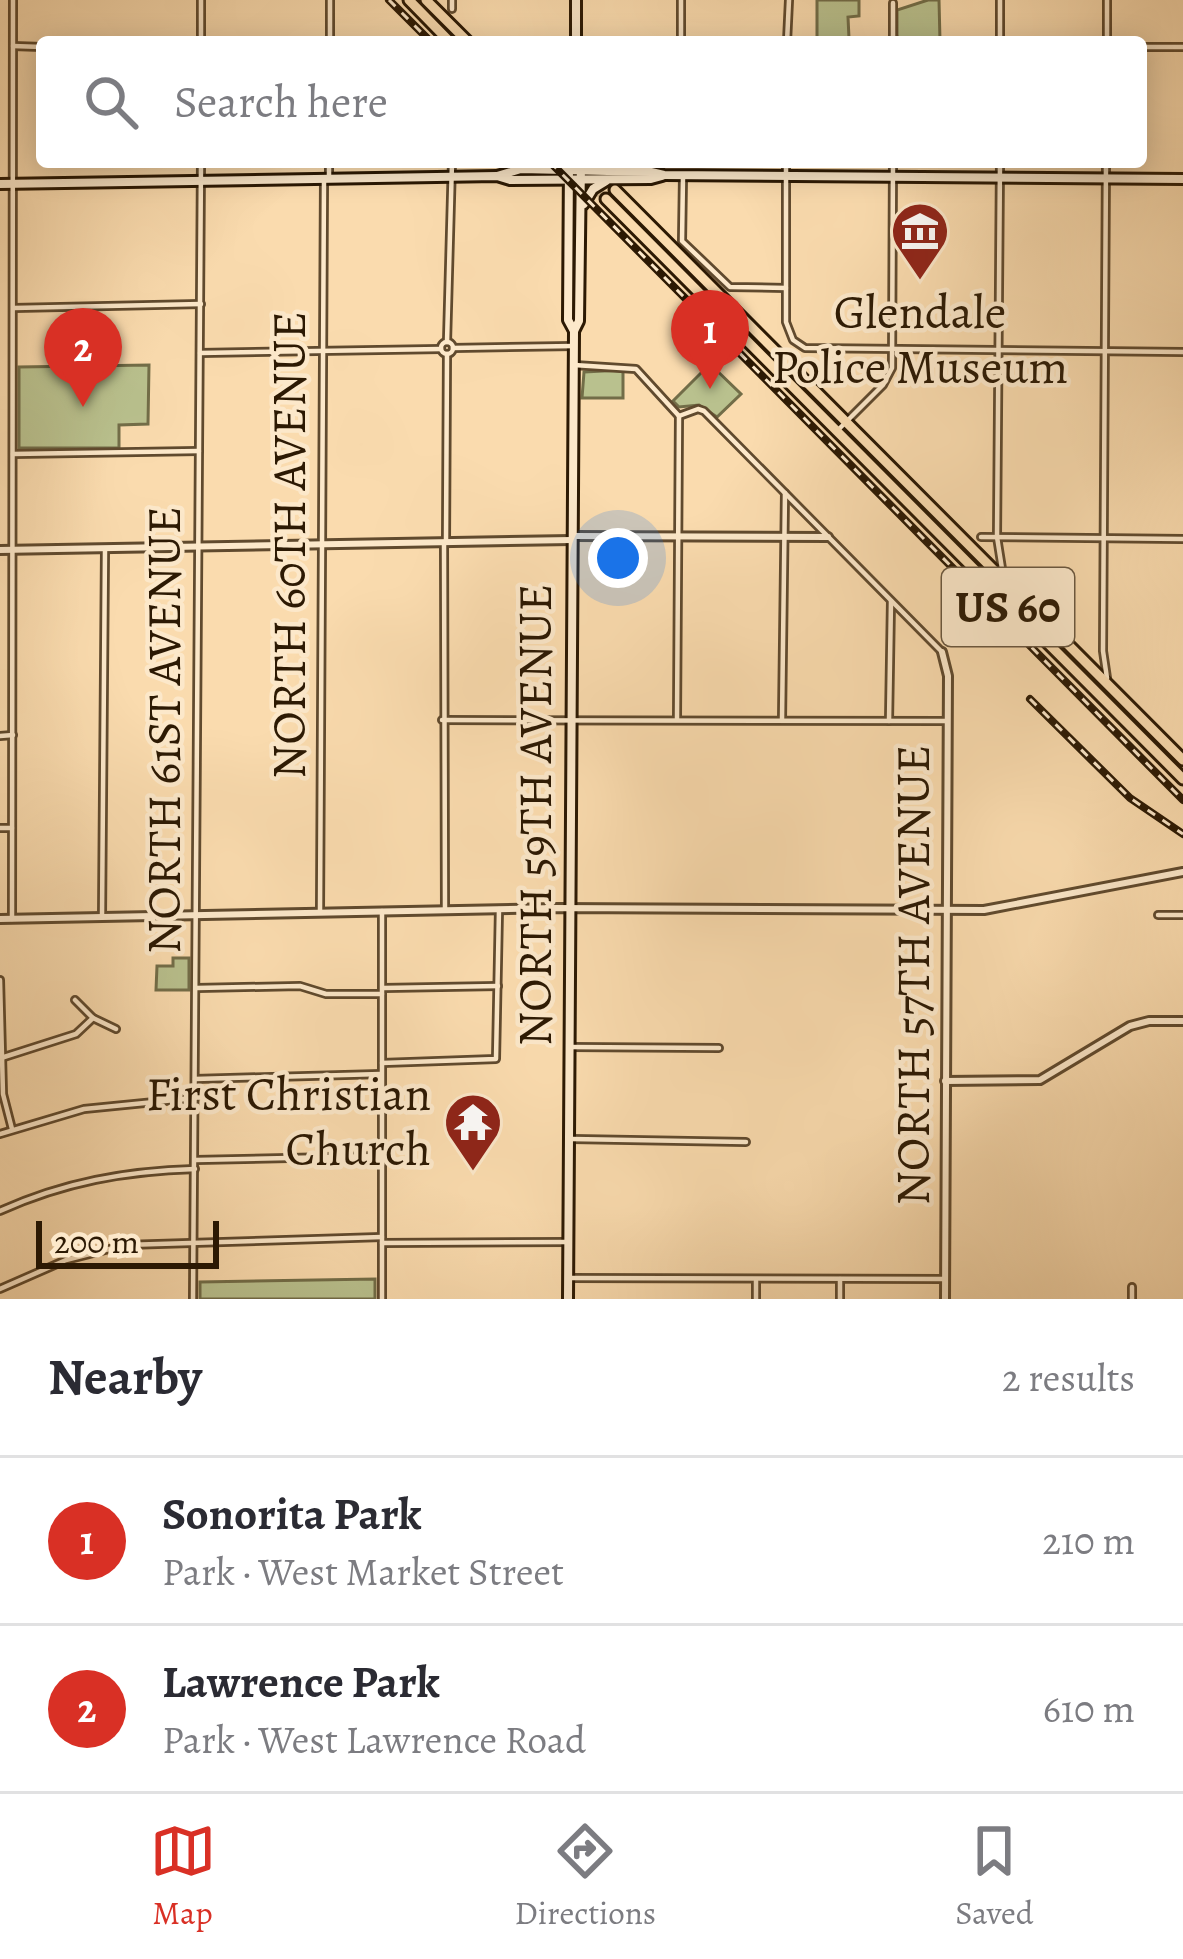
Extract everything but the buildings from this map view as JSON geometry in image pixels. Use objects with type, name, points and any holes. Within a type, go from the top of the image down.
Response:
[{"type":"highway","points":[[409,0],[444,36]]},
{"type":"highway","points":[[426,0],[462,36]]},
{"type":"highway","name":"US 60","points":[[611,190],[848,420],[1183,760]]},
{"type":"highway","name":"US 60","points":[[611,190],[837,431],[1183,779]]},
{"type":"main road","points":[[576,0],[576,36]]},
{"type":"main road","points":[[0,184],[450,176],[510,180],[569,171],[664,176],[1183,178]]},
{"type":"main road","name":"NORTH 59TH AVENUE","points":[[569,171],[568,320],[574,332]]},
{"type":"main road","points":[[581,171],[611,190]]},
{"type":"main road","name":"NORTH 59TH AVENUE","points":[[568,1299],[574,332],[579,321],[581,171]]},
{"type":"main road","points":[[580,229],[589,193],[664,176]]},
{"type":"street","points":[[12,919],[13,0]]},
{"type":"street","points":[[201,0],[201,36]]},
{"type":"street","points":[[330,36],[331,0]]},
{"type":"street","points":[[452,0],[452,9]]},
{"type":"street","points":[[681,0],[681,36]]},
{"type":"street","points":[[788,36],[789,0]]},
{"type":"street","points":[[1000,0],[1000,36]]},
{"type":"street","points":[[1107,0],[1107,36]]},
{"type":"street","points":[[893,3],[893,36]]},
{"type":"street","points":[[13,46],[36,46]]},
{"type":"street","points":[[1147,47],[1183,47]]},
{"type":"street","name":"NORTH 61ST AVENUE","points":[[194,1299],[201,168]]},
{"type":"street","name":"NORTH 60TH AVENUE","points":[[320,912],[328,168]]},
{"type":"street","points":[[445,909],[444,351],[451,168]]},
{"type":"street","points":[[786,168],[787,322],[793,340],[811,349],[1183,352]]},
{"type":"street","points":[[837,431],[888,379],[893,350],[893,168]]},
{"type":"street","points":[[1000,168],[997,537],[1006,584]]},
{"type":"street","points":[[1106,168],[1103,651],[1112,691]]},
{"type":"street","points":[[683,176],[682,241],[730,286],[786,288]]},
{"type":"street","points":[[12,308],[200,304]]},
{"type":"street","points":[[447,342],[453,348]]},
{"type":"street","points":[[200,353],[574,346]]},
{"type":"street","points":[[574,365],[636,369],[679,416],[677,718]]},
{"type":"street","points":[[679,416],[704,410],[942,652]]},
{"type":"street","points":[[12,454],[199,451]]},
{"type":"street","points":[[782,720],[784,493]]},
{"type":"street","points":[[0,550],[828,537]]},
{"type":"street","points":[[981,537],[1183,539]]},
{"type":"street","points":[[102,917],[105,549]]},
{"type":"street","points":[[889,721],[891,601]]},
{"type":"street","points":[[1082,661],[1096,665],[1103,651]]},
{"type":"street","name":"NORTH 57TH AVENUE","points":[[942,652],[947,668],[945,1299]]},
{"type":"street","points":[[442,720],[947,721]]},
{"type":"street","points":[[0,736],[13,735]]},
{"type":"street","points":[[0,828],[12,828]]},
{"type":"street","points":[[0,919],[445,909],[945,911],[1009,908],[1183,872]]},
{"type":"street","points":[[382,1063],[496,1059],[499,909]]},
{"type":"street","points":[[382,911],[382,1299]]},
{"type":"street","points":[[1158,915],[1183,915]]},
{"type":"street","points":[[0,980],[4,1104],[12,1129]]},
{"type":"street","points":[[195,988],[300,986],[326,994],[498,986]]},
{"type":"street","points":[[75,1000],[93,1018],[116,1030]]},
{"type":"street","points":[[1,1058],[76,1034],[93,1018]]},
{"type":"street","points":[[945,1082],[1040,1080],[1138,1022],[1183,1021]]},
{"type":"street","points":[[569,1047],[718,1048]]},
{"type":"street","points":[[195,1079],[381,1074]]},
{"type":"street","points":[[0,1134],[84,1109],[195,1098]]},
{"type":"street","points":[[569,1139],[746,1142]]},
{"type":"street","points":[[195,1160],[382,1156]]},
{"type":"street","points":[[0,1210],[86,1180],[195,1169]]},
{"type":"street","points":[[0,1289],[52,1265],[139,1243],[568,1242]]},
{"type":"street","points":[[568,1278],[945,1279]]},
{"type":"street","points":[[756,1279],[756,1299]]},
{"type":"street","points":[[840,1279],[840,1299]]},
{"type":"street","points":[[1132,1287],[1132,1299]]},
{"type":"green space","points":[[817,0],[859,0],[859,16],[848,17],[849,36],[817,36]]},
{"type":"green space","points":[[939,0],[940,36],[897,36],[897,10]]},
{"type":"green space","points":[[710,364],[741,394],[717,417],[699,405],[679,407],[673,401]]},
{"type":"green space","points":[[149,365],[148,424],[119,425],[119,448],[19,448],[19,367]]},
{"type":"green space","points":[[623,370],[623,398],[582,398],[584,372]]},
{"type":"green space","points":[[173,958],[189,958],[189,990],[156,990],[157,966],[173,966]]},
{"type":"green space","points":[[375,1279],[375,1299],[200,1299],[200,1282]]},
{"type":"tunnel","points":[[576,168],[606,199]]},
{"type":"tunnel","points":[[593,168],[615,190]]},
{"type":"railway","points":[[389,0],[425,36]]},
{"type":"railway","points":[[556,168],[1183,800]]},
{"type":"railway","points":[[1030,699],[1130,798],[1183,834]]},
{"type":"place","name":"Glendale Police Museum","points":[[920,282]]},
{"type":"place","name":"Sonorita Park","points":[[710,389]]},
{"type":"place","name":"Lawrence Park","points":[[83,407]]},
{"type":"place","name":"First Christian Church","points":[[473,1173]]}]
